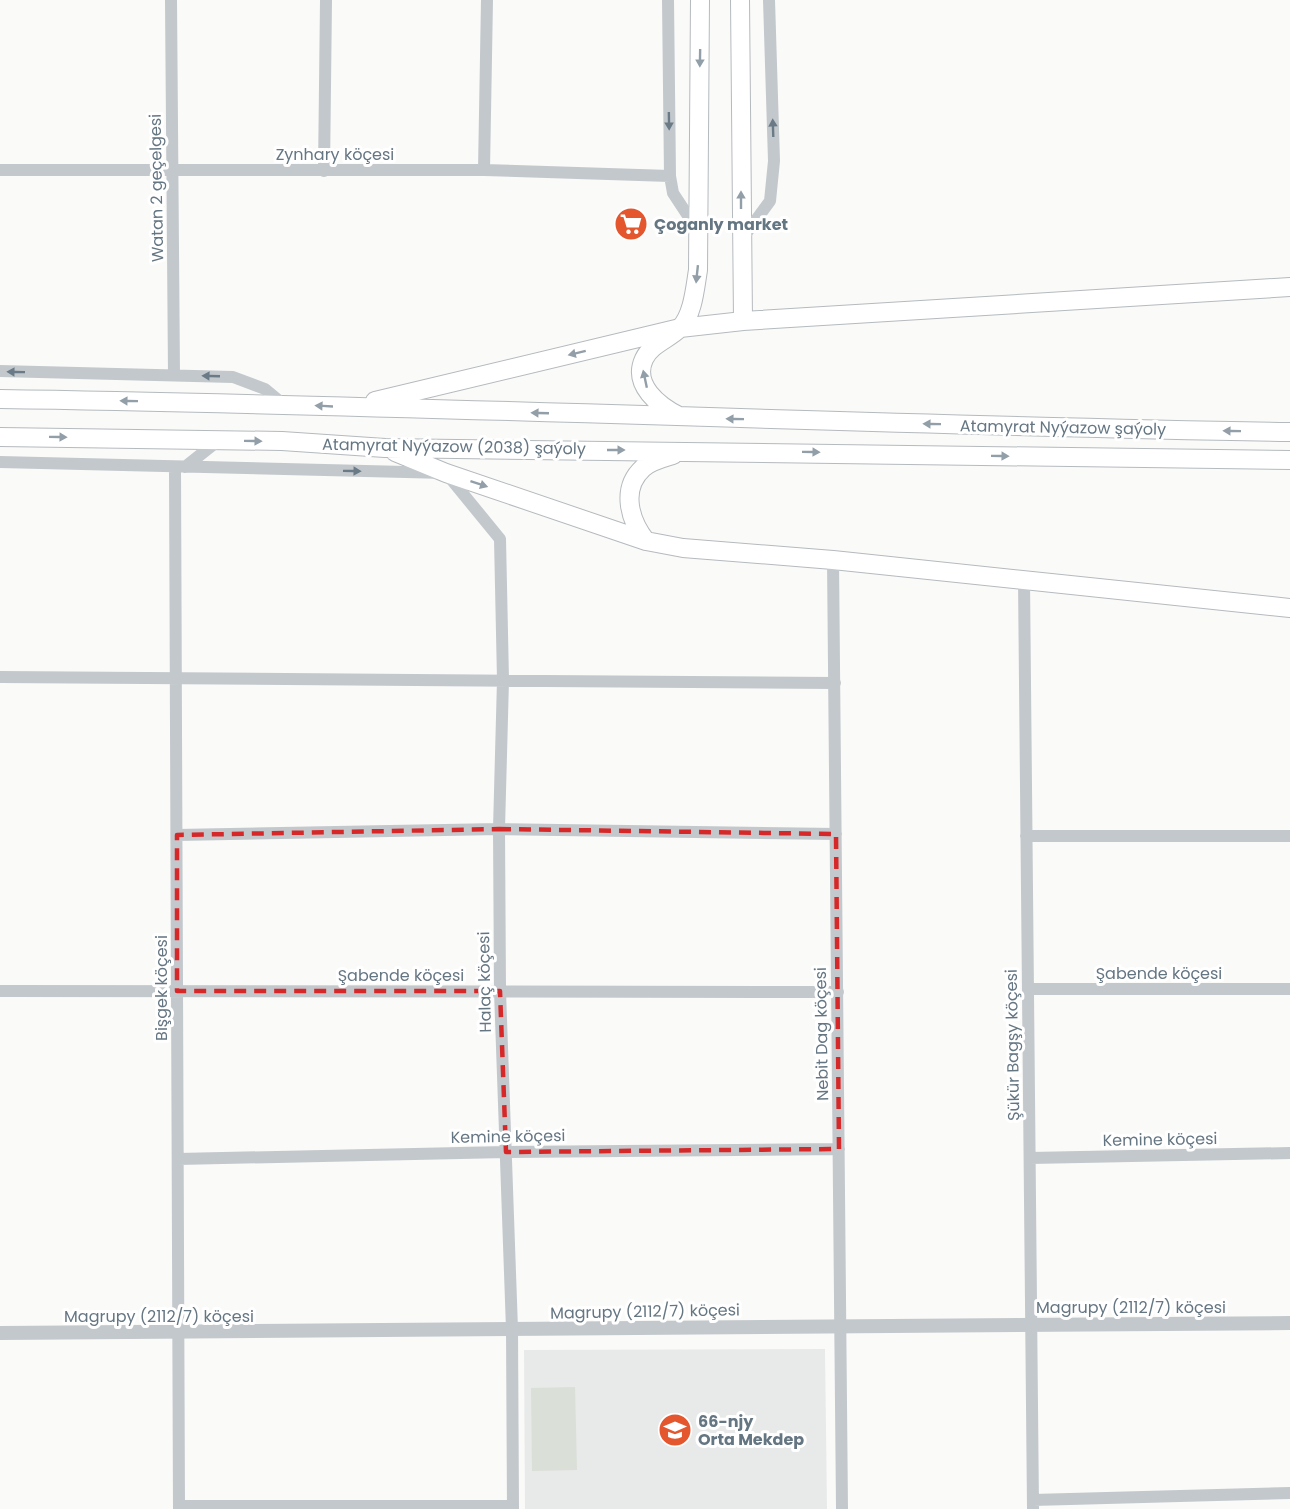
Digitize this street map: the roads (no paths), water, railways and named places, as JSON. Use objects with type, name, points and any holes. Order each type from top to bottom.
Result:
[{"type":"main road","points":[[683,418],[661,407],[649,393],[641,375],[644,358],[664,338],[680,328],[693,300],[698,270],[700,0]]},
{"type":"main road","points":[[740,0],[743,321]]},
{"type":"main road","points":[[350,407],[680,328],[743,321],[1290,287]]},
{"type":"main road","name":"Atamyrat Nyýazow (2038) şaýoly","points":[[0,399],[283,404],[835,422]]},
{"type":"main road","name":"Atamyrat Nyýazow şaýoly","points":[[835,422],[1290,432]]},
{"type":"main road","name":"Atamyrat Nyýazow (2038) şaýoly","points":[[0,437],[219,440],[386,448],[836,452]]},
{"type":"main road","points":[[386,448],[446,473],[646,541],[683,548],[833,560],[1290,608]]},
{"type":"main road","points":[[646,541],[637,529],[629,510],[629,492],[635,478],[651,462],[686,450]]},
{"type":"main road","name":"Atamyrat Nyýazow şaýoly","points":[[836,452],[1290,460]]},
{"type":"street","name":"Watan 2 geçelgesi","points":[[171,0],[174,375]]},
{"type":"street","points":[[324,171],[326,0]]},
{"type":"street","points":[[484,170],[487,0]]},
{"type":"street","points":[[668,0],[670,176],[673,193],[698,231]]},
{"type":"street","points":[[742,240],[770,201],[774,161],[769,0]]},
{"type":"street","name":"Zynhary köçesi","points":[[0,170],[484,170],[670,176]]},
{"type":"street","points":[[0,372],[233,377],[265,389],[283,404]]},
{"type":"street","points":[[180,467],[219,440]]},
{"type":"street","points":[[0,462],[446,473]]},
{"type":"street","name":"Bişgek köçesi","points":[[179,1508],[176,677],[180,467]]},
{"type":"street","name":"Halaç köçesi","points":[[446,473],[500,539],[503,680],[498,829],[500,991],[512,1329],[513,1508]]},
{"type":"street","name":"Nebit Dag köçesi","points":[[833,560],[842,1509]]},
{"type":"street","name":"Şükür Bagşy köçesi","points":[[1024,580],[1033,1504]]},
{"type":"street","points":[[0,677],[834,683]]},
{"type":"street","points":[[177,835],[498,829],[836,834]]},
{"type":"street","points":[[1026,836],[1290,836]]},
{"type":"street","name":"Şabende köçesi","points":[[1028,989],[1290,989]]},
{"type":"street","name":"Şabende köçesi","points":[[0,991],[837,992]]},
{"type":"street","name":"Kemine köçesi","points":[[178,1159],[506,1152],[839,1149]]},
{"type":"street","name":"Kemine köçesi","points":[[1030,1158],[1290,1153]]},
{"type":"street","name":"Magrupy (2112/7) köçesi","points":[[0,1333],[1290,1323]]},
{"type":"street","points":[[1033,1504],[1290,1492]]},
{"type":"street","points":[[179,1508],[513,1508]]},
{"type":"place","name":"Çoganly market","points":[[631,224]]},
{"type":"place","name":"66-njy Orta Mekdep","points":[[675,1430]]}]
